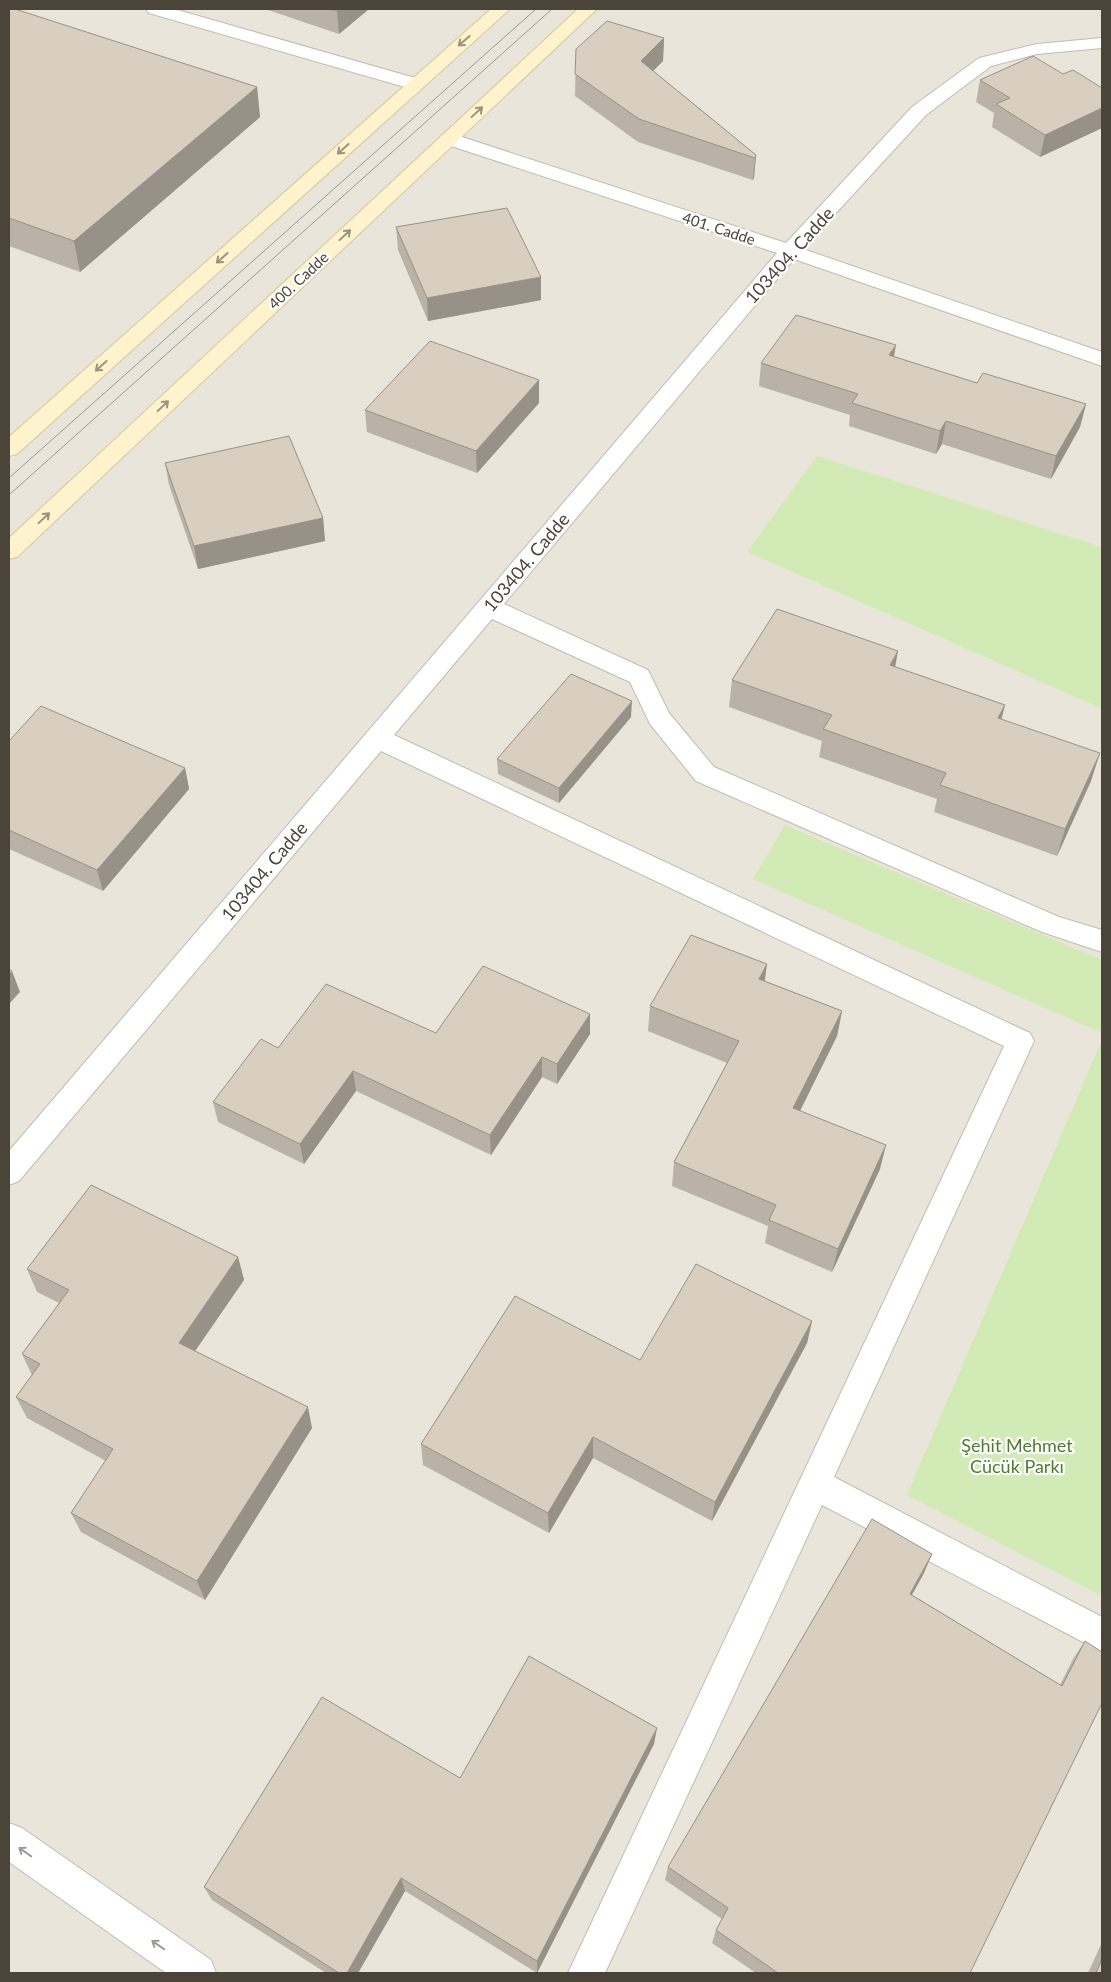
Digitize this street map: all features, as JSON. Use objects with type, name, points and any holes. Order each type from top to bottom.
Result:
[{"type":"main road","points":[[9,449],[501,9]]},
{"type":"main road","name":"400. Cadde","points":[[9,551],[588,9]]},
{"type":"street","points":[[155,9],[416,84]]},
{"type":"street","name":"103404. Cadde","points":[[9,1172],[790,251],[919,111],[985,62],[1037,49],[1102,43]]},
{"type":"street","name":"401. Cadde","points":[[449,139],[790,251],[1102,359]]},
{"type":"street","points":[[488,606],[639,676],[659,718],[705,774],[1050,925],[1102,941]]},
{"type":"street","points":[[377,738],[1020,1041],[816,1484],[586,1973]]},
{"type":"street","points":[[816,1484],[1102,1635]]},
{"type":"street","points":[[9,1841],[198,1973]]},
{"type":"shaded area","points":[[9,9],[1102,9],[1102,547],[818,457],[747,552],[1102,709],[1102,1973],[9,1973]]},
{"type":"green space","points":[[817,456],[1102,547],[1102,709],[747,552]]},
{"type":"green space","points":[[785,825],[1102,960],[1102,1033],[753,879]]},
{"type":"green space","name":"Şehit Mehmet Cücük Parkı","points":[[1102,1040],[1102,1596],[907,1495]]},
{"type":"building","points":[[9,9],[15,9],[257,87],[74,241],[9,218]]},
{"type":"building","points":[[607,21],[664,38],[641,61],[756,155],[755,158],[639,119],[575,74],[576,49]]},
{"type":"building","points":[[1033,56],[1063,74],[1073,70],[1102,88],[1102,108],[1045,135],[996,104],[1010,98],[980,80]]},
{"type":"building","points":[[507,208],[541,277],[427,298],[396,227]]},
{"type":"building","points":[[796,315],[896,345],[889,355],[977,383],[983,373],[1086,404],[1056,456],[946,421],[940,431],[852,403],[858,394],[761,363]]},
{"type":"building","points":[[430,341],[539,380],[476,451],[365,410]]},
{"type":"building","points":[[289,436],[323,518],[194,546],[165,463]]},
{"type":"building","points":[[777,609],[898,651],[890,665],[1005,705],[998,718],[1100,753],[1065,829],[940,785],[946,773],[823,729],[832,715],[732,680]]},
{"type":"building","points":[[571,674],[632,701],[559,788],[497,759]]},
{"type":"building","points":[[41,706],[185,768],[97,870],[9,830],[9,741]]},
{"type":"building","points":[[691,935],[767,964],[759,979],[842,1011],[793,1108],[886,1145],[838,1249],[769,1220],[776,1205],[674,1162],[739,1041],[650,1006]]},
{"type":"building","points":[[483,966],[590,1014],[557,1064],[542,1057],[490,1135],[353,1071],[300,1144],[213,1102],[261,1039],[278,1048],[326,984],[436,1033]]},
{"type":"building","points":[[91,1185],[238,1257],[179,1343],[308,1407],[197,1581],[71,1513],[113,1449],[16,1397],[40,1364],[22,1354],[69,1290],[27,1269]]},
{"type":"building","points":[[696,1264],[812,1321],[715,1502],[593,1437],[548,1513],[421,1444],[515,1296],[640,1360]]},
{"type":"building","points":[[872,1519],[932,1554],[910,1594],[1062,1686],[1085,1641],[1102,1652],[1102,1703],[970,1973],[778,1973],[716,1930],[728,1908],[668,1867]]},
{"type":"building","points":[[529,1656],[657,1728],[537,1961],[401,1878],[347,1973],[339,1973],[204,1887],[322,1697],[460,1778]]},
{"type":"building","points":[[1102,1959],[1102,1973],[1096,1973]]},
{"type":"tram line","points":[[9,478],[536,9]]},
{"type":"tram line","points":[[9,495],[552,9]]}]
